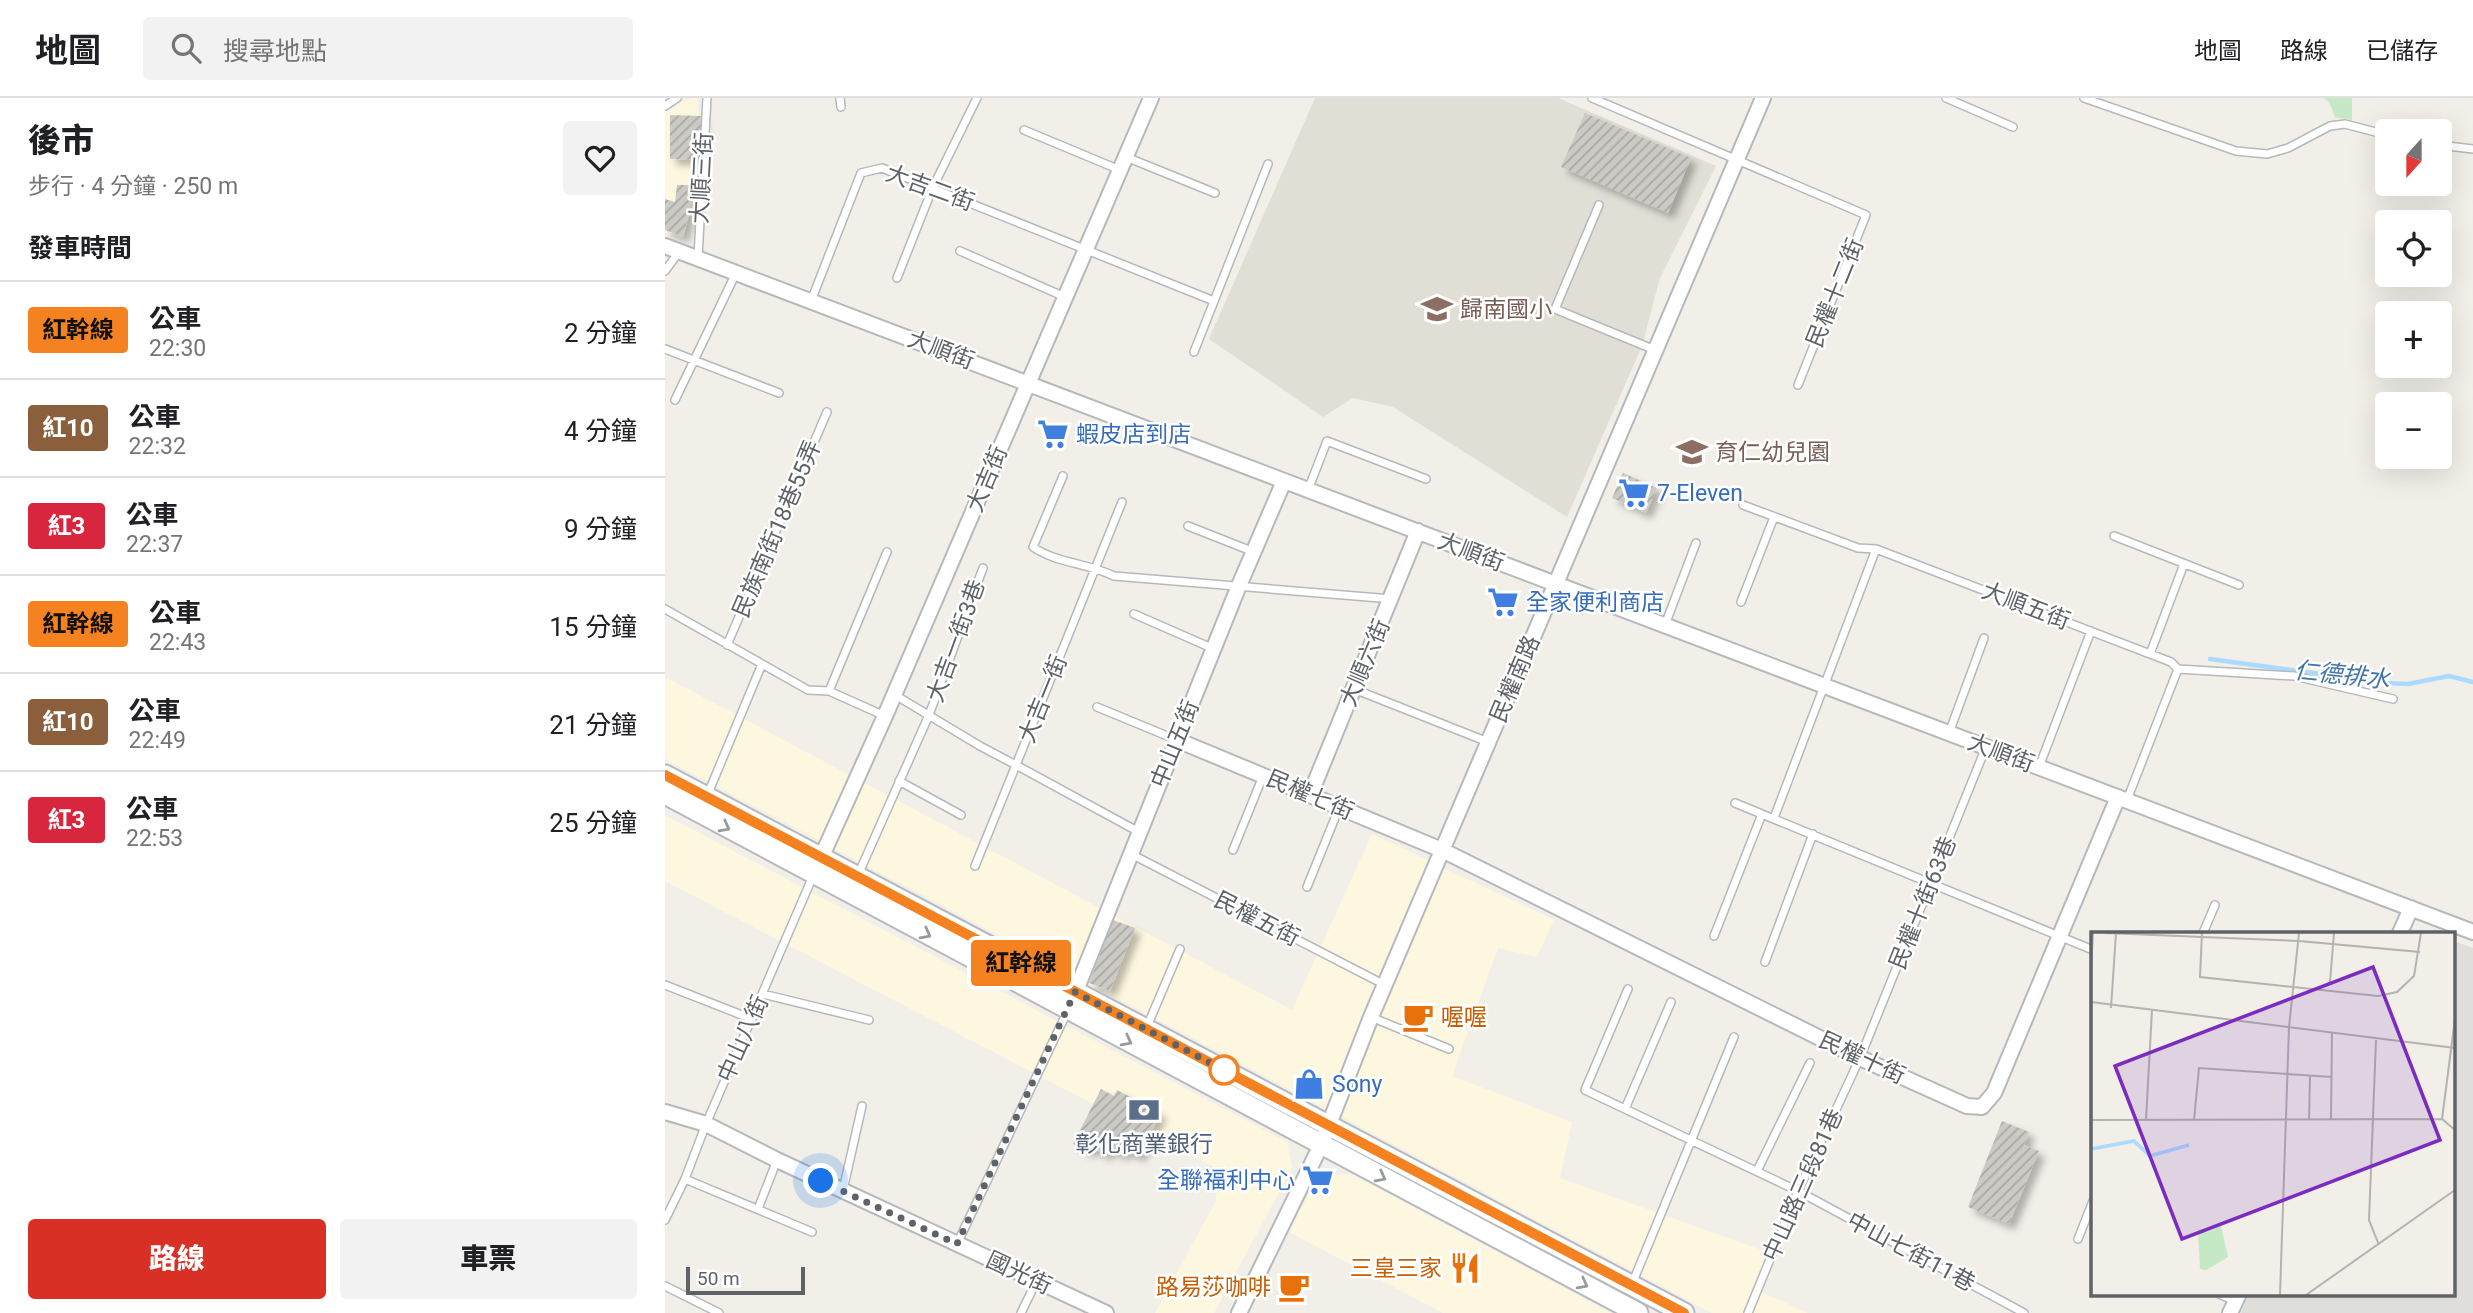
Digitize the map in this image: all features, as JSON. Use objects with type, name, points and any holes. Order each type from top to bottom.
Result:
[{"type":"main road","points":[[665,775],[707,797],[817,866],[857,877],[1321,1145],[1638,1313]]},
{"type":"main road","points":[[665,794],[817,866],[1072,1000],[1146,1030],[1684,1313]]},
{"type":"street","name":"大吉街","points":[[817,866],[885,716],[1151,98]]},
{"type":"street","name":"民權南路","points":[[1239,1313],[1321,1145],[1371,1017],[1763,98]]},
{"type":"street","name":"大順街","points":[[665,246],[2473,932]]},
{"type":"street","name":"中山五街","points":[[1072,1000],[1238,588],[1284,481]]},
{"type":"street","name":"大順六街","points":[[1310,795],[1392,599],[1417,531]]},
{"type":"street","name":"民權七街","points":[[1177,740],[1442,850]]},
{"type":"street","name":"民權十街","points":[[1442,850],[1860,1058],[1967,1106],[1982,1107],[1994,1093],[2122,799]]},
{"type":"street","points":[[2400,932],[2411,908]]},
{"type":"street","name":"國光街","points":[[665,1112],[706,1124],[777,1160],[1106,1313]]},
{"type":"lane","points":[[665,106],[677,98]]},
{"type":"lane","name":"大順三街","points":[[698,258],[706,98]]},
{"type":"lane","points":[[897,278],[933,187],[977,98]]},
{"type":"lane","points":[[1592,98],[1736,161]]},
{"type":"lane","points":[[1945,98],[2013,127]]},
{"type":"lane","points":[[2084,98],[2236,151],[2267,154],[2288,148],[2330,126],[2344,124],[2375,132]]},
{"type":"lane","points":[[1024,130],[1215,193]]},
{"type":"lane","points":[[2452,147],[2473,149]]},
{"type":"lane","name":"民權十二街","points":[[1736,161],[1867,215],[1798,386]]},
{"type":"lane","points":[[1194,352],[1268,164]]},
{"type":"lane","name":"大吉二街","points":[[811,301],[861,173],[882,168],[1214,301]]},
{"type":"lane","points":[[1599,205],[1555,309],[1655,351]]},
{"type":"lane","points":[[665,271],[680,251]]},
{"type":"lane","points":[[960,251],[1065,297]]},
{"type":"lane","points":[[675,400],[736,272]]},
{"type":"lane","points":[[665,349],[779,393]]},
{"type":"lane","name":"民族南街18巷55弄","points":[[727,645],[827,412]]},
{"type":"lane","points":[[1308,490],[1327,441],[1426,479]]},
{"type":"lane","points":[[1063,476],[1033,547],[1045,556],[1095,567],[1114,576],[1392,599]]},
{"type":"lane","name":"大吉一街","points":[[894,694],[1016,765],[1122,502]]},
{"type":"lane","name":"大順五街","points":[[1743,505],[1859,548],[1876,549],[2150,653],[2171,662],[2178,669]]},
{"type":"lane","points":[[1741,603],[1774,517]]},
{"type":"lane","points":[[1188,526],[1255,552]]},
{"type":"lane","points":[[2114,537],[2239,585]]},
{"type":"lane","points":[[1665,625],[1696,542]]},
{"type":"lane","points":[[1774,818],[1876,549]]},
{"type":"lane","points":[[829,691],[887,552]]},
{"type":"lane","points":[[2150,653],[2184,564]]},
{"type":"lane","name":"大吉一街3巷","points":[[857,877],[929,715],[983,568]]},
{"type":"lane","points":[[665,609],[808,690],[829,691],[885,716]]},
{"type":"lane","points":[[1134,614],[1215,649]]},
{"type":"lane","points":[[2039,767],[2091,631]]},
{"type":"lane","points":[[1949,733],[1984,638]]},
{"type":"lane","points":[[707,797],[762,664]]},
{"type":"lane","points":[[2122,799],[2178,669],[2294,676],[2393,699]]},
{"type":"lane","points":[[1354,689],[1489,742]]},
{"type":"lane","points":[[1097,707],[1177,740]]},
{"type":"lane","name":"民權十街63巷","points":[[1860,1058],[1986,747]]},
{"type":"lane","points":[[975,866],[1016,765],[1139,832]]},
{"type":"lane","points":[[1233,850],[1263,776]]},
{"type":"lane","points":[[899,781],[961,815]]},
{"type":"lane","points":[[1735,803],[2091,949]]},
{"type":"lane","points":[[1307,887],[1340,807]]},
{"type":"lane","points":[[1714,936],[1762,814]]},
{"type":"lane","points":[[1765,962],[1813,834]]},
{"type":"lane","name":"民權五街","points":[[1130,853],[1385,985]]},
{"type":"lane","name":"中山八街","points":[[665,1220],[685,1179],[817,866]]},
{"type":"lane","points":[[2203,932],[2215,905]]},
{"type":"lane","points":[[1146,1030],[1180,949]]},
{"type":"lane","points":[[665,985],[752,1019]]},
{"type":"lane","name":"中山七街11巷","points":[[1629,989],[1585,1090],[1798,1191],[2024,1313]]},
{"type":"lane","points":[[763,994],[869,1020]]},
{"type":"lane","points":[[957,1244],[1072,1000]]},
{"type":"lane","points":[[1625,1109],[1671,1002]]},
{"type":"lane","points":[[1371,1017],[1449,1049]]},
{"type":"lane","points":[[1631,1285],[1734,1037]]},
{"type":"lane","name":"中山路三段81巷","points":[[1748,1313],[1798,1191],[1860,1058]]},
{"type":"lane","points":[[1757,1171],[1810,1063]]},
{"type":"lane","points":[[843,1191],[862,1106]]},
{"type":"lane","points":[[758,1209],[777,1160]]},
{"type":"lane","points":[[685,1179],[812,1232]]},
{"type":"lane","points":[[2078,1238],[2091,1206]]},
{"type":"lane","points":[[1021,1313],[1037,1282]]},
{"type":"lane","points":[[665,1286],[719,1313]]},
{"type":"shaded area","points":[[697,98],[705,165],[683,239],[665,233],[665,108]]},
{"type":"shaded area","name":"歸南國小","points":[[1315,98],[1558,98],[1716,166],[1660,278],[1642,346],[1567,517],[1393,407],[1353,398],[1323,417],[1209,339]]},
{"type":"shaded area","points":[[665,677],[1292,1010],[1372,834],[1554,920],[1537,957],[1498,948],[1452,1076],[1572,1122],[1560,1178],[1773,1254],[1759,1291],[1808,1313],[1712,1313],[665,759]]},
{"type":"shaded area","points":[[665,815],[1287,1142],[1292,1168],[1214,1313],[1155,1313],[1216,1201],[1216,1168],[665,881]]},
{"type":"shaded area","points":[[2455,941],[2473,948],[2473,1313],[2241,1313],[2248,1296],[2455,1296]]},
{"type":"shaded area","points":[[1351,1174],[1611,1313],[1443,1313],[1289,1232],[1318,1176]]},
{"type":"green space","points":[[2324,98],[2352,98],[2352,120],[2335,117],[2329,102]]},
{"type":"building","points":[[1585,113],[1691,158],[1668,213],[1561,167]]},
{"type":"building","points":[[670,115],[701,116],[700,160],[670,159]]},
{"type":"building","points":[[677,185],[696,185],[683,237],[665,230],[665,199],[675,202]]},
{"type":"building","name":"7-Eleven","points":[[1623,473],[1657,488],[1646,513],[1612,498]]},
{"type":"building","points":[[1113,920],[1135,928],[1110,991],[1089,983]]},
{"type":"building","points":[[1101,1089],[1114,1096],[1117,1090],[1161,1113],[1139,1156],[1126,1150],[1123,1155],[1110,1149],[1106,1155],[1092,1148],[1089,1152],[1073,1144]]},
{"type":"building","points":[[2002,1121],[2029,1132],[2024,1145],[2039,1151],[2009,1224],[1968,1207]]},
{"type":"waterway","name":"仁德排水","points":[[2210,659],[2386,683],[2408,684],[2449,676],[2473,682]]},
{"type":"bus line","name":"紅幹線","points":[[665,775],[1684,1313]]},
{"type":"place","name":"歸南國小","points":[[1437,309]]},
{"type":"place","name":"蝦皮店到店","points":[[1053,434]]},
{"type":"place","name":"育仁幼兒園","points":[[1692,452]]},
{"type":"place","name":"7-Eleven","points":[[1634,493]]},
{"type":"place","name":"全家便利商店","points":[[1503,602]]},
{"type":"place","name":"喔喔","points":[[1418,1017]]},
{"type":"place","name":"Sony","points":[[1309,1084]]},
{"type":"place","name":"彰化商業銀行","points":[[1144,1110]]},
{"type":"place","name":"全聯福利中心","points":[[1318,1180]]},
{"type":"place","name":"三皇三家","points":[[1465,1268]]},
{"type":"place","name":"路易莎咖啡","points":[[1294,1287]]},
{"type":"route","points":[[821,1181],[957,1244],[1075,992],[1224,1070]]}]
